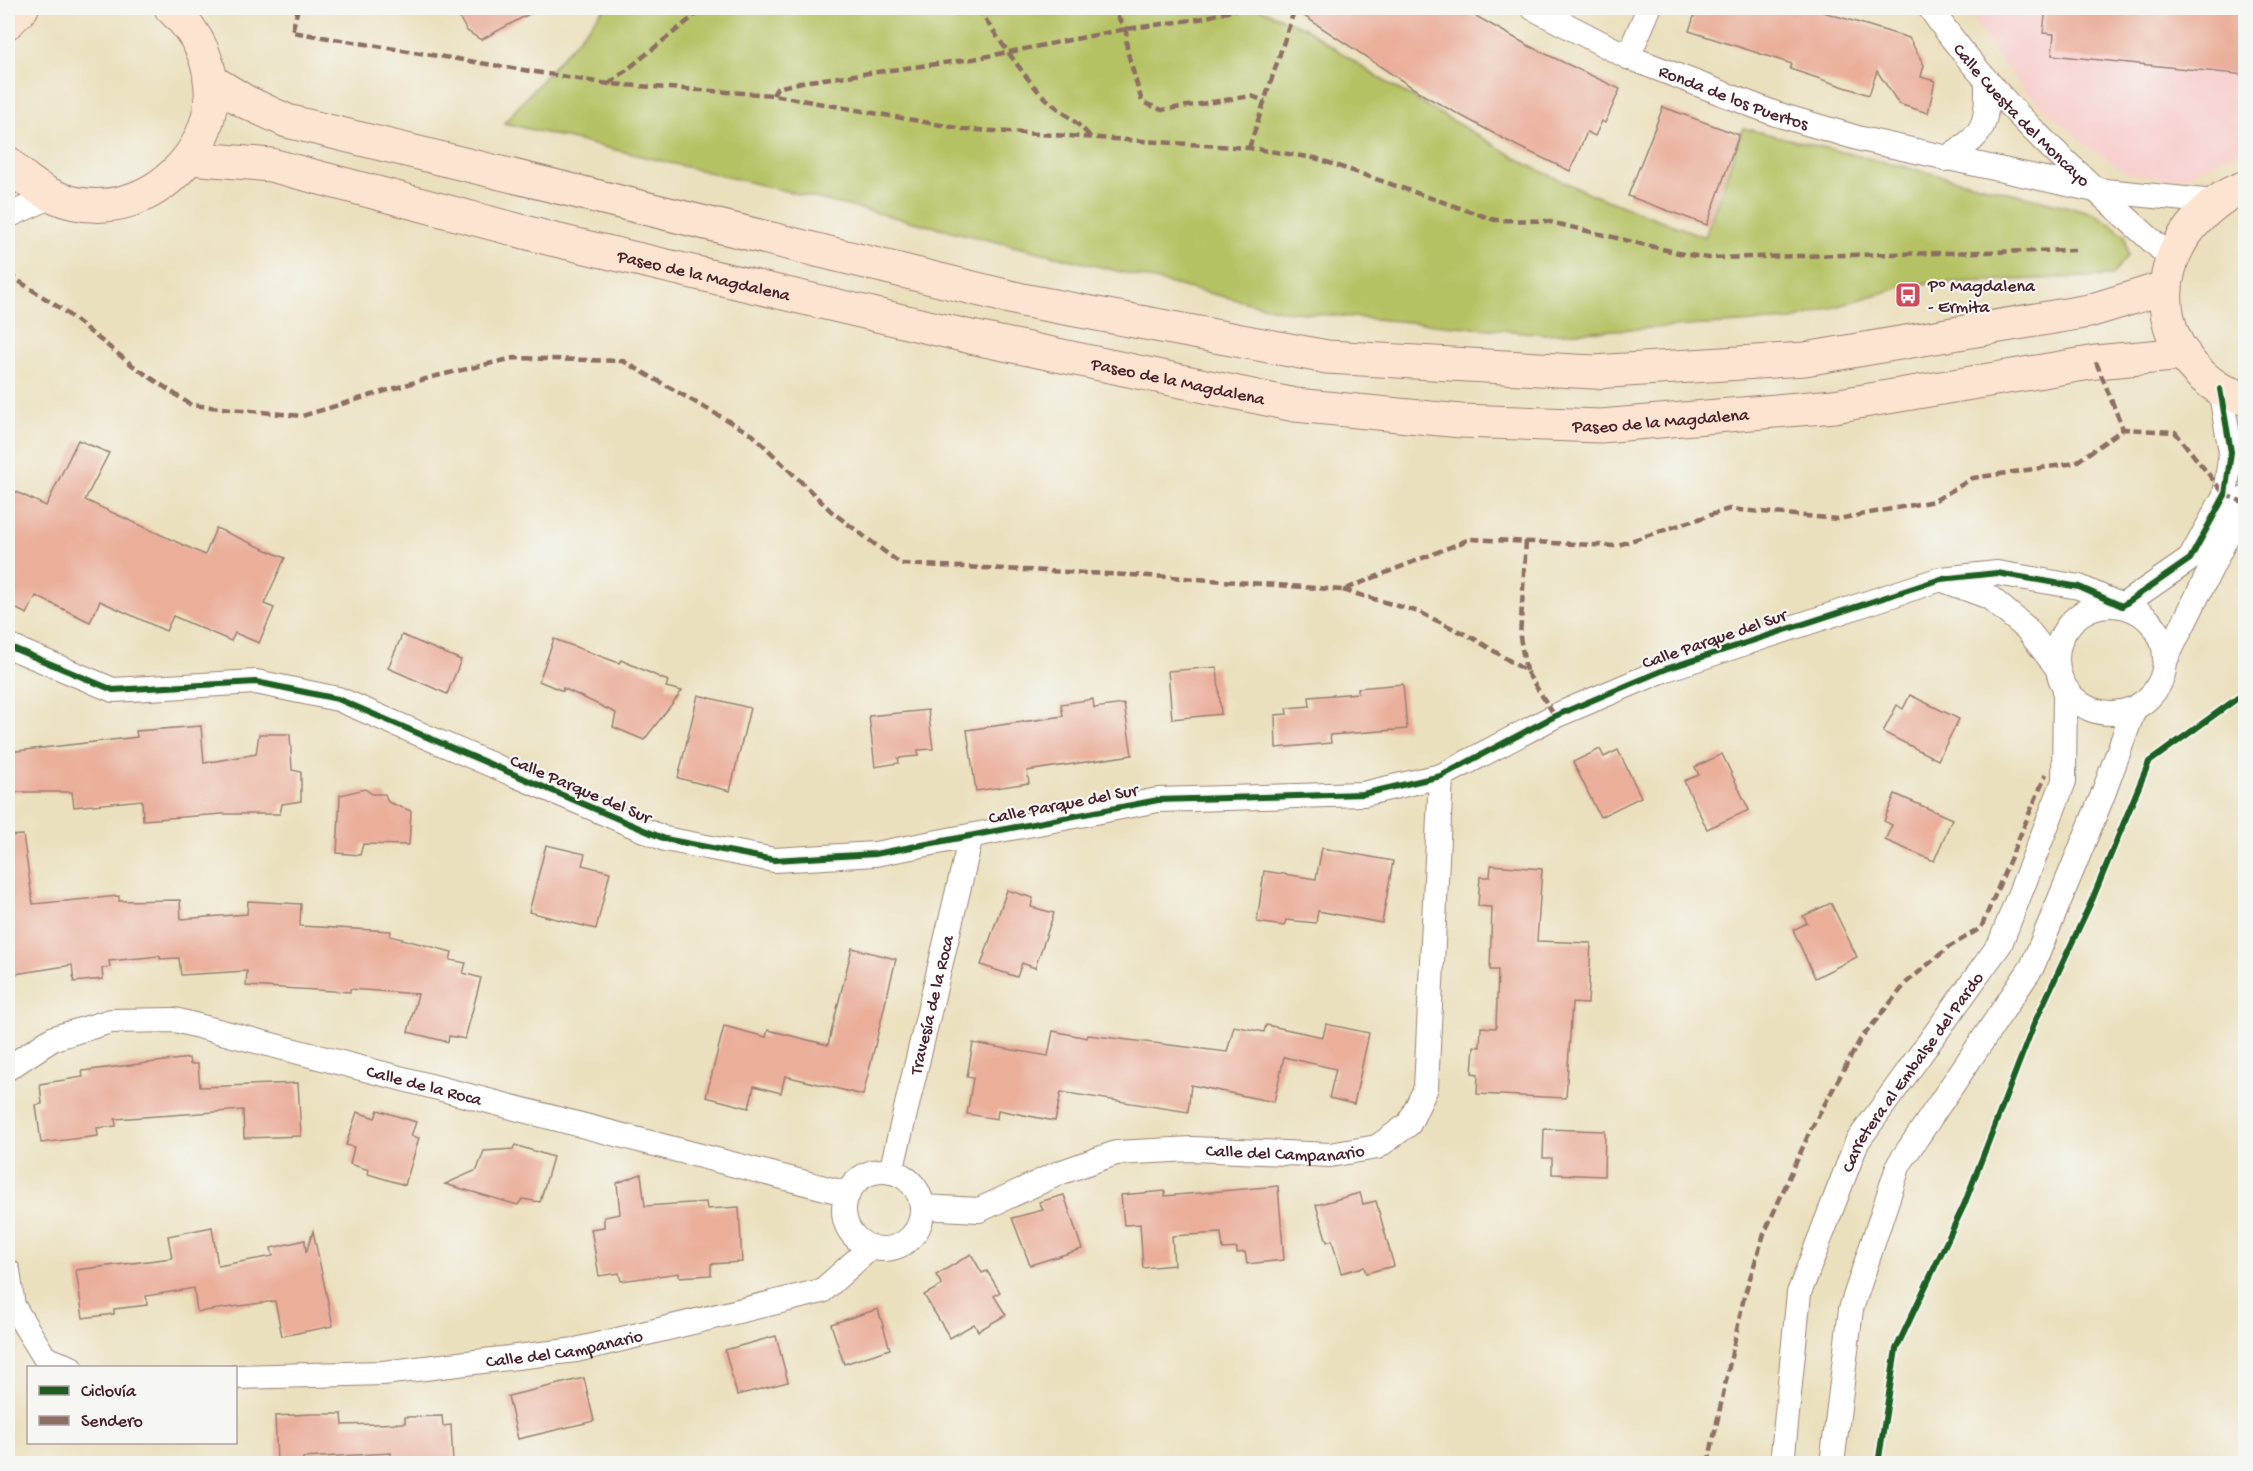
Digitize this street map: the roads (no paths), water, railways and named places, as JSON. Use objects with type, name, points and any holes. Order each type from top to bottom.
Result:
[{"type":"main road","points":[[8,163],[24,181],[50,197],[88,207],[127,203],[162,186],[190,158],[203,134],[210,107],[210,80],[202,49],[186,21],[171,8]]},
{"type":"main road","points":[[210,80],[246,102],[299,124],[1022,300],[1327,357],[1593,372],[1805,359],[2089,311],[2168,273]]},
{"type":"main road","name":"Paseo de la Magdalena","points":[[190,158],[271,165],[551,239],[971,337],[1295,405],[1461,421],[1600,426],[1834,406],[2096,362],[2184,354]]},
{"type":"main road","points":[[2233,394],[2199,372],[2184,354],[2172,333],[2168,273],[2186,233],[2215,202],[2246,187]]},
{"type":"street","name":"Ronda de los Puertos","points":[[1533,8],[1628,57],[1776,114],[1861,140],[2095,190]]},
{"type":"street","points":[[1628,57],[1649,8]]},
{"type":"street","name":"Calle Cuesta del Moncayo","points":[[1930,8],[1987,83],[2095,190],[2168,273]]},
{"type":"street","points":[[1945,159],[1973,141],[1987,118],[1987,83]]},
{"type":"street","name":"Calle Cuesta del Moncayo","points":[[2095,190],[2215,202]]},
{"type":"street","points":[[8,216],[50,197]]},
{"type":"street","points":[[2122,606],[2190,559],[2225,495],[2231,452],[2233,394]]},
{"type":"street","points":[[1941,579],[1989,597],[2026,628],[2056,666],[2065,690],[2076,702],[2089,710],[2120,713],[2134,709],[2157,689],[2165,661],[2246,498]]},
{"type":"street","name":"Calle Parque del Sur","points":[[8,646],[113,690],[256,682],[338,699],[665,839],[774,861],[875,854],[1158,800],[1363,794],[1441,776],[1555,716],[1666,669],[1941,579],[1997,573],[2079,587],[2122,606]]},
{"type":"street","points":[[2056,666],[2057,650],[2062,633],[2087,609],[2104,605],[2136,610],[2148,620],[2164,645],[2165,661]]},
{"type":"street","name":"Carretera al Embalse del Pardo","points":[[1782,1464],[1799,1293],[1857,1142],[2000,944],[2064,781],[2065,690]]},
{"type":"street","points":[[1832,1464],[1851,1309],[1899,1164],[2032,967],[2102,797],[2134,709]]},
{"type":"street","name":"Calle del Campanario","points":[[922,1207],[979,1210],[1059,1173],[1116,1153],[1192,1149],[1330,1155],[1377,1147],[1408,1124],[1426,1088],[1441,776]]},
{"type":"street","name":"Travesía de la Roca","points":[[891,1172],[971,836]]},
{"type":"street","name":"Calle de la Roca","points":[[8,1068],[54,1038],[111,1021],[175,1020],[848,1194]]},
{"type":"street","points":[[891,1172],[903,1176],[913,1184],[920,1195],[922,1207],[922,1220],[908,1241],[883,1249],[871,1247],[859,1241],[850,1231],[844,1206],[855,1183],[865,1175],[891,1172]]},
{"type":"street","name":"Calle del Campanario","points":[[237,1377],[383,1373],[576,1350],[822,1291],[871,1247]]},
{"type":"street","points":[[8,1270],[13,1306],[45,1358],[66,1366]]},
{"type":"place","name":"Pº Magdalena - Ermita","points":[[1908,295]]}]
